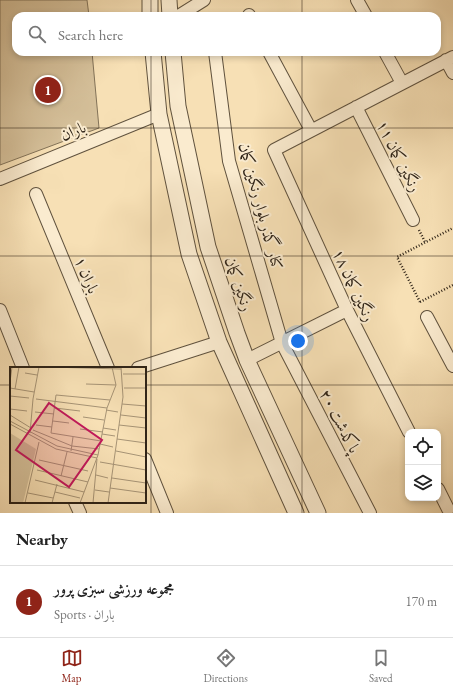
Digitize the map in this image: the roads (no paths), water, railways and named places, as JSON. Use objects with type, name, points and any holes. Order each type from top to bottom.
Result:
[{"type":"street","points":[[150,0],[150,12]]},
{"type":"street","points":[[169,0],[170,12]]},
{"type":"street","points":[[185,12],[204,0]]},
{"type":"street","points":[[358,0],[364,12]]},
{"type":"street","points":[[153,56],[159,114],[189,254],[219,342],[296,513]]},
{"type":"street","name":"رنگین کمان","points":[[173,56],[178,106],[208,248],[247,360],[318,513]]},
{"type":"street","name":"کنار گذر بلوار رنگین کمان","points":[[216,56],[229,161],[282,343]]},
{"type":"street","points":[[271,56],[311,130],[450,58],[453,73]]},
{"type":"street","points":[[387,56],[402,83]]},
{"type":"street","name":"رنگین کمان ۱۱","points":[[356,107],[413,220]]},
{"type":"street","name":"باران","points":[[0,179],[159,114]]},
{"type":"street","name":"رنگین کمان ۱۸","points":[[311,130],[274,150],[348,310],[408,429]]},
{"type":"street","name":"باران ۱","points":[[36,194],[108,367]]},
{"type":"street","points":[[0,310],[23,367]]},
{"type":"street","points":[[247,360],[348,310]]},
{"type":"street","points":[[427,317],[453,366]]},
{"type":"street","points":[[141,367],[219,342]]},
{"type":"street","name":"پاکدشت ۲۰","points":[[282,343],[370,513]]},
{"type":"street","points":[[146,460],[167,513]]},
{"type":"street","points":[[441,496],[446,509]]},
{"type":"street","points":[[76,503],[80,513]]},
{"type":"place","name":"مجموعه ورزشی سبزی پرور","points":[[48,90]]}]
